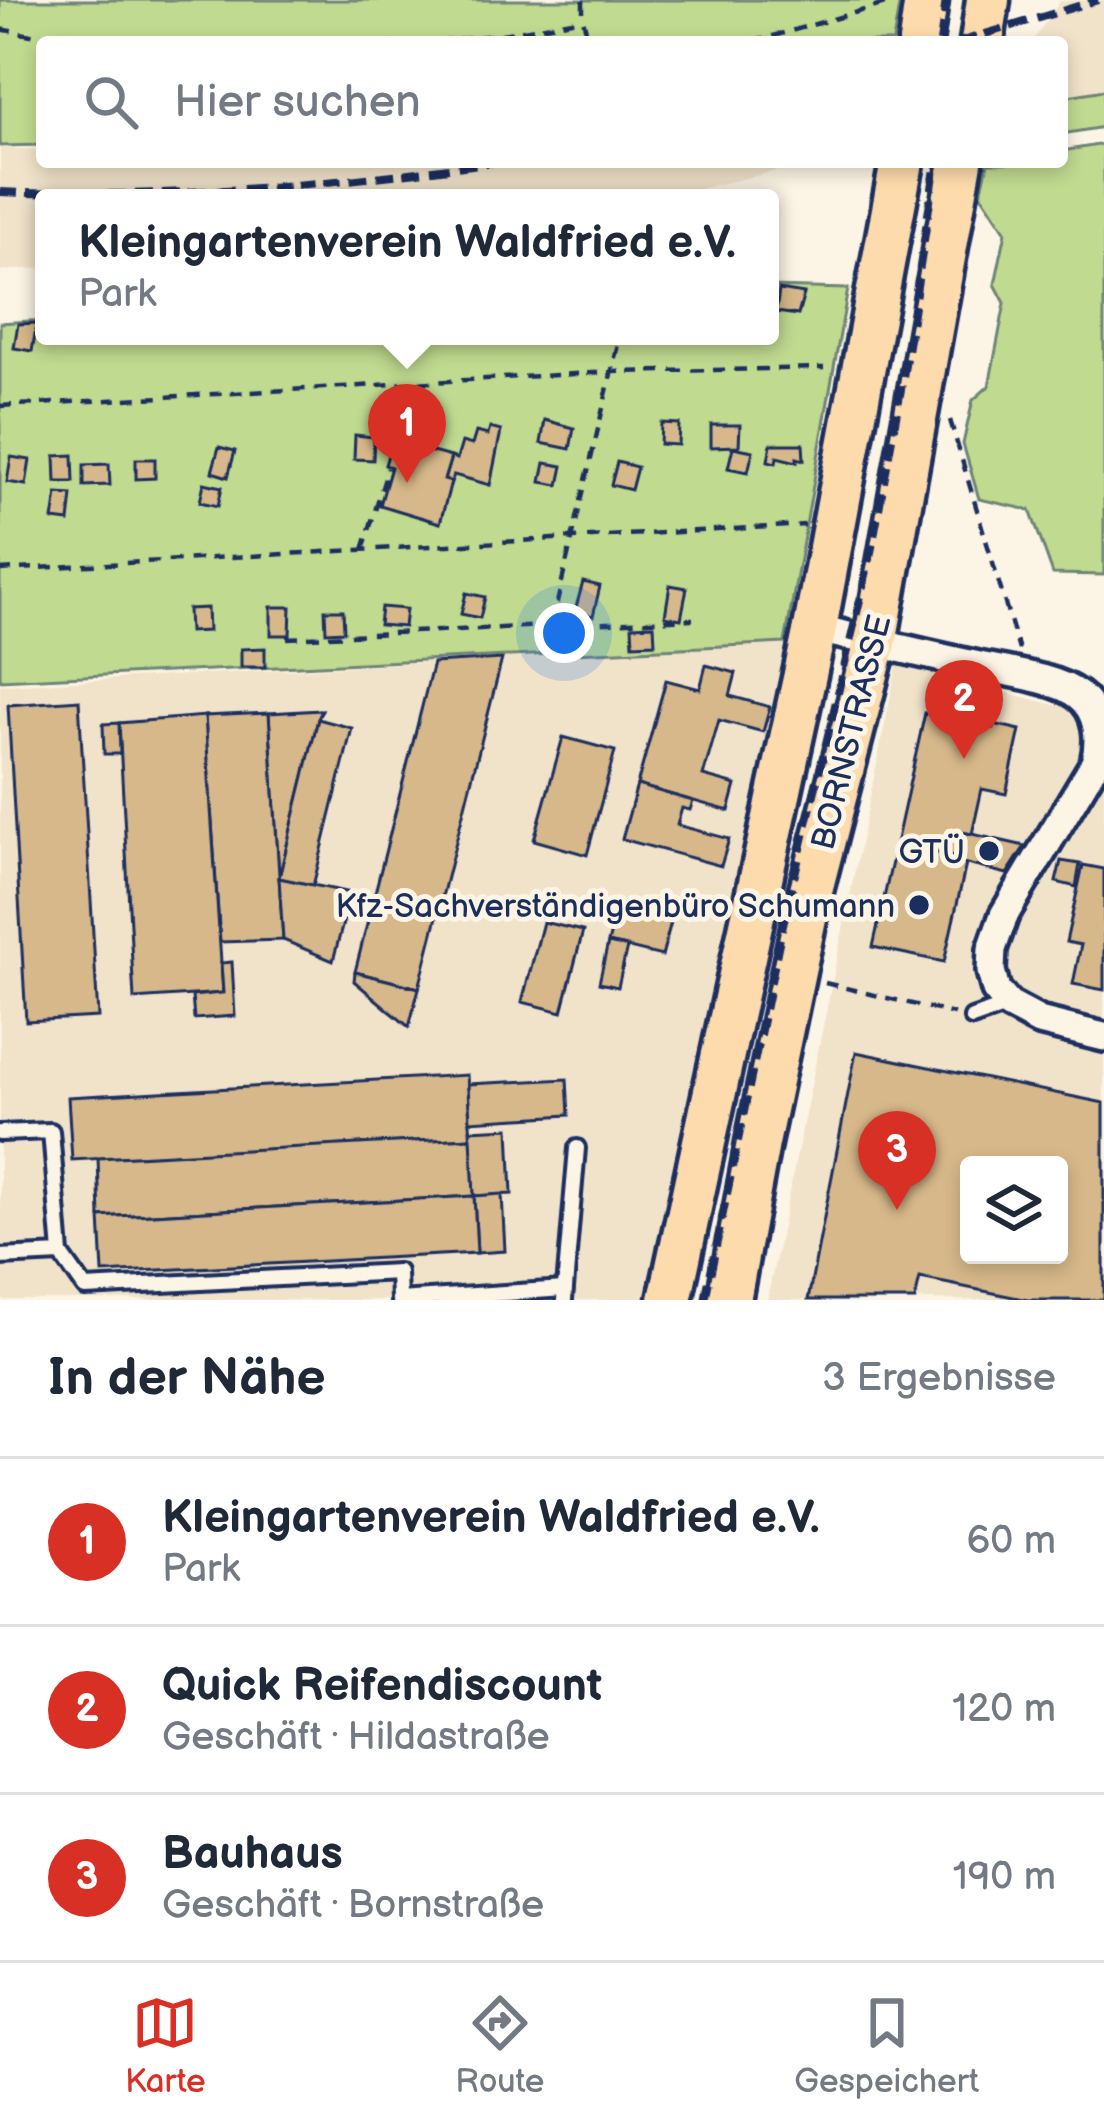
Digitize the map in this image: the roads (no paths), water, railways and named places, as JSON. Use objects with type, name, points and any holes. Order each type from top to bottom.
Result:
[{"type":"main road","points":[[921,36],[926,0]]},
{"type":"main road","points":[[983,36],[988,0]]},
{"type":"main road","name":"BORNSTRASSE","points":[[670,1300],[814,628],[901,168]]},
{"type":"main road","name":"BORNSTRASSE","points":[[729,1300],[810,894],[875,643],[960,168]]},
{"type":"street","points":[[814,628],[1019,674],[1090,695],[1099,746],[1087,779],[996,932],[992,971],[996,990],[1010,1005],[1039,1021],[1104,1037]]},
{"type":"lane","points":[[972,1018],[1010,1005]]},
{"type":"lane","points":[[0,1133],[51,1130],[61,1254],[85,1288],[398,1272],[399,1300],[564,1295],[578,1148]]},
{"type":"lane","points":[[0,1257],[61,1254]]},
{"type":"railway","points":[[941,36],[946,0]]},
{"type":"railway","points":[[979,36],[1098,0]]},
{"type":"railway","points":[[247,189],[447,168]]},
{"type":"railway","points":[[705,1300],[781,933],[870,558],[935,168]]},
{"type":"railway","points":[[0,192],[35,193]]},
{"type":"place","name":"Kleingartenverein Waldfried e.V.","points":[[407,483]]},
{"type":"place","name":"Quick Reifendiscount","points":[[964,759]]},
{"type":"place","name":"GTÜ","points":[[989,851]]},
{"type":"place","name":"Kfz-Sachverständigenbüro Schumann","points":[[919,905]]},
{"type":"place","name":"Bauhaus","points":[[897,1210]]}]
